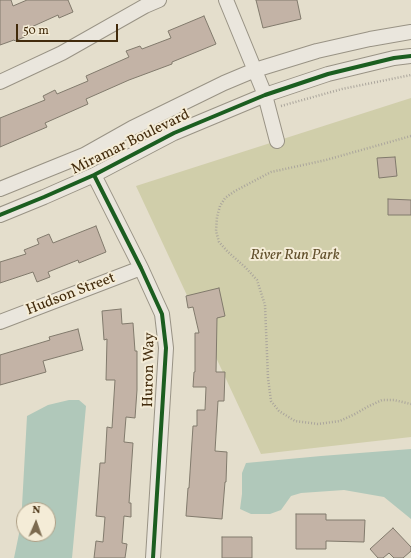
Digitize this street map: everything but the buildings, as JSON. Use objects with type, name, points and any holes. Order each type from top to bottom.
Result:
[{"type":"street","points":[[0,82],[62,54],[145,6],[159,0]]},
{"type":"street","points":[[226,0],[265,95],[277,141]]},
{"type":"street","name":"Miramar Boulevard","points":[[0,189],[84,155],[132,128],[224,83],[255,70],[317,51],[370,39],[411,32]]},
{"type":"street","name":"Miramar Boulevard","points":[[0,215],[94,175],[174,133],[265,95],[328,74],[394,58],[411,56]]},
{"type":"street","name":"Huron Way","points":[[94,175],[141,268],[162,314],[166,348],[153,558]]},
{"type":"street","name":"Hudson Street","points":[[0,322],[141,268]]},
{"type":"path","points":[[280,107],[342,89],[411,75]]},
{"type":"path","points":[[411,136],[326,160],[271,172],[225,198],[220,206],[217,217],[216,231],[219,242],[257,280],[266,305],[268,378],[271,401],[279,411],[295,421],[318,424],[340,421],[382,400],[394,400],[411,404]]},
{"type":"green space","name":"River Run Park","points":[[411,98],[411,437],[261,454],[136,186]]},
{"type":"shaded area","points":[[69,400],[79,400],[86,406],[72,558],[14,558],[17,542],[56,542],[56,502],[22,502],[27,416],[48,405]]},
{"type":"shaded area","points":[[411,449],[411,519],[384,497],[344,490],[301,493],[291,496],[281,510],[270,514],[251,514],[240,509],[242,473],[246,463]]},
{"type":"cycle path","points":[[0,215],[94,175],[174,133],[265,95],[328,74],[394,58],[411,56]]},
{"type":"cycle path","points":[[94,175],[141,268],[162,314],[166,348],[153,558]]}]
